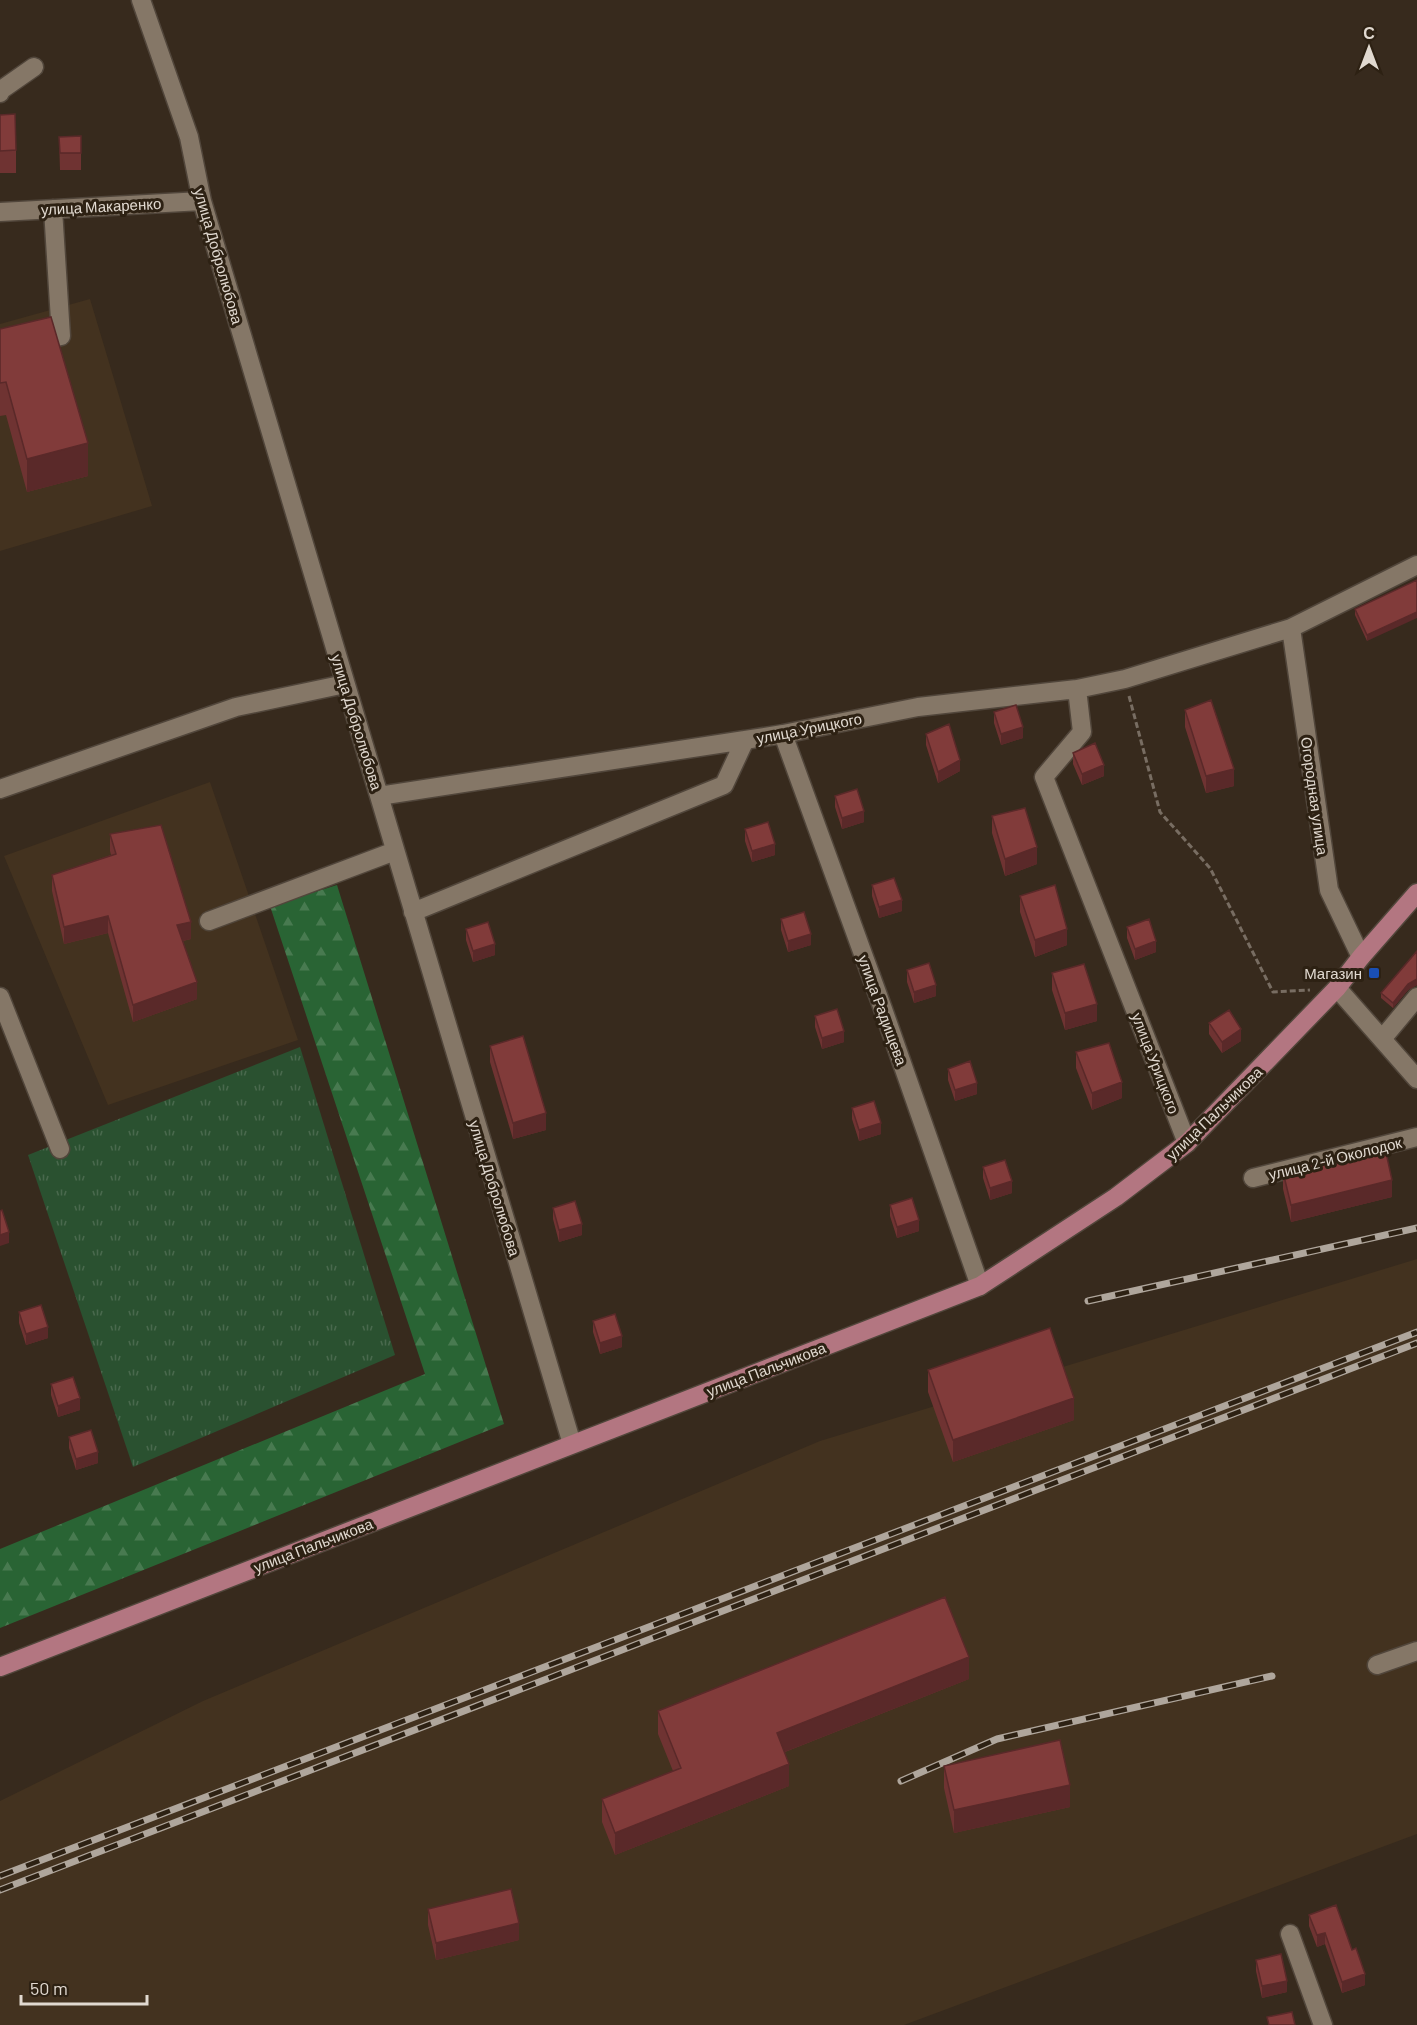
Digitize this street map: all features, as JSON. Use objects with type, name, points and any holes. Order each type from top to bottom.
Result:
[{"type":"main road","name":"улица Пальчикова","points":[[0,1667],[980,1286],[1116,1197],[1187,1143],[1337,988],[1417,893]]},
{"type":"street","name":"улица Добролюбова","points":[[141,0],[189,137],[202,201],[572,1444]]},
{"type":"street","points":[[0,93],[34,67]]},
{"type":"street","name":"улица Макаренко","points":[[0,212],[202,201]]},
{"type":"street","points":[[0,350],[62,336],[52,209]]},
{"type":"street","name":"улица Урицкого","points":[[413,912],[724,785],[745,740],[918,707],[1077,689],[1125,679],[1291,628],[1417,565]]},
{"type":"street","name":"Огородная улица","points":[[1291,628],[1329,890],[1361,957]]},
{"type":"street","points":[[0,789],[236,707],[345,684]]},
{"type":"street","name":"улица Урицкого","points":[[1077,689],[1082,732],[1044,777],[1187,1143]]},
{"type":"street","name":"улица Радищева","points":[[783,734],[980,1286]]},
{"type":"street","points":[[379,796],[745,740]]},
{"type":"street","points":[[209,921],[395,851]]},
{"type":"street","points":[[1337,988],[1417,1079]]},
{"type":"street","points":[[1382,1039],[1417,997]]},
{"type":"street","points":[[0,998],[60,1149]]},
{"type":"street","name":"улица 2-й Околодок","points":[[1253,1178],[1417,1137]]},
{"type":"street","points":[[1377,1665],[1417,1651]]},
{"type":"street","points":[[1290,1934],[1323,2025]]},
{"type":"path","points":[[1125,679],[1160,812],[1210,868],[1273,992],[1337,988]]},
{"type":"shaded area","points":[[90,299],[152,506],[0,551],[0,324]]},
{"type":"shaded area","points":[[210,782],[298,1040],[108,1105],[4,856]]},
{"type":"shaded area","points":[[1417,1259],[1417,1834],[904,2025],[0,2025],[0,1801],[203,1701],[820,1441]]},
{"type":"green space","points":[[337,885],[504,1424],[0,1628],[0,1549],[425,1374],[270,906]]},
{"type":"green space","points":[[300,1047],[395,1355],[133,1467],[28,1155]]},
{"type":"building","points":[[15,114],[16,150],[0,151],[0,115]]},
{"type":"building","points":[[81,136],[81,153],[60,153],[59,137]]},
{"type":"building","points":[[51,317],[88,443],[27,459],[6,382],[0,383],[0,329]]},
{"type":"building","points":[[1417,580],[1417,612],[1367,635],[1355,609]]},
{"type":"building","points":[[1211,700],[1234,769],[1206,776],[1185,710]]},
{"type":"building","points":[[1016,705],[1023,727],[1001,734],[994,712]]},
{"type":"building","points":[[949,724],[960,760],[938,772],[926,734]]},
{"type":"building","points":[[1095,743],[1104,765],[1082,774],[1073,753]]},
{"type":"building","points":[[857,789],[864,811],[842,818],[835,796]]},
{"type":"building","points":[[1025,808],[1037,847],[1005,859],[992,816]]},
{"type":"building","points":[[768,822],[775,844],[752,851],[745,829]]},
{"type":"building","points":[[161,825],[191,922],[177,925],[197,982],[133,1005],[108,916],[64,927],[52,875],[116,854],[110,834]]},
{"type":"building","points":[[894,878],[902,900],[879,907],[872,885]]},
{"type":"building","points":[[1055,885],[1067,929],[1035,940],[1020,896]]},
{"type":"building","points":[[804,912],[811,934],[788,941],[781,919]]},
{"type":"building","points":[[1149,919],[1156,941],[1135,949],[1127,927]]},
{"type":"building","points":[[488,922],[495,944],[473,951],[466,929]]},
{"type":"building","points":[[1417,951],[1417,979],[1408,984],[1393,1003],[1381,993]]},
{"type":"building","points":[[929,963],[936,985],[914,992],[907,970]]},
{"type":"building","points":[[1084,964],[1097,1004],[1065,1013],[1052,973]]},
{"type":"building","points":[[837,1009],[844,1031],[822,1038],[815,1016]]},
{"type":"building","points":[[1229,1010],[1241,1029],[1222,1042],[1209,1023]]},
{"type":"building","points":[[523,1036],[546,1113],[513,1123],[490,1046]]},
{"type":"building","points":[[1109,1043],[1122,1082],[1092,1093],[1076,1052]]},
{"type":"building","points":[[970,1061],[977,1083],[955,1090],[948,1069]]},
{"type":"building","points":[[874,1101],[881,1123],[859,1130],[852,1108]]},
{"type":"building","points":[[1385,1148],[1392,1180],[1291,1205],[1283,1172]]},
{"type":"building","points":[[1005,1160],[1012,1181],[990,1188],[983,1167]]},
{"type":"building","points":[[912,1198],[919,1220],[897,1227],[890,1205]]},
{"type":"building","points":[[575,1201],[582,1224],[559,1230],[553,1208]]},
{"type":"building","points":[[2,1210],[9,1232],[0,1235],[0,1211]]},
{"type":"building","points":[[41,1305],[48,1327],[26,1334],[19,1312]]},
{"type":"building","points":[[615,1314],[622,1336],[600,1343],[593,1321]]},
{"type":"building","points":[[1050,1328],[1074,1398],[953,1440],[928,1370]]},
{"type":"building","points":[[73,1377],[80,1398],[58,1406],[51,1384]]},
{"type":"building","points":[[91,1430],[98,1452],[76,1459],[69,1437]]},
{"type":"building","points":[[945,1597],[969,1657],[777,1733],[789,1764],[615,1833],[602,1799],[681,1768],[658,1711]]},
{"type":"building","points":[[1060,1740],[1070,1785],[954,1810],[944,1766]]},
{"type":"building","points":[[511,1889],[519,1923],[436,1943],[428,1909]]},
{"type":"building","points":[[1336,1905],[1352,1950],[1356,1948],[1365,1974],[1342,1982],[1325,1933],[1317,1935],[1309,1915]]},
{"type":"building","points":[[1281,1954],[1287,1981],[1262,1986],[1256,1960]]},
{"type":"building","points":[[1292,2012],[1295,2025],[1269,2025],[1267,2017]]},
{"type":"railway","points":[[1088,1301],[1417,1228]]},
{"type":"railway","points":[[0,1876],[1417,1332]]},
{"type":"railway","points":[[0,1890],[1417,1343]]},
{"type":"railway","points":[[901,1781],[997,1739],[1272,1676]]},
{"type":"place","name":"Магазин","points":[[1374,973]]}]
